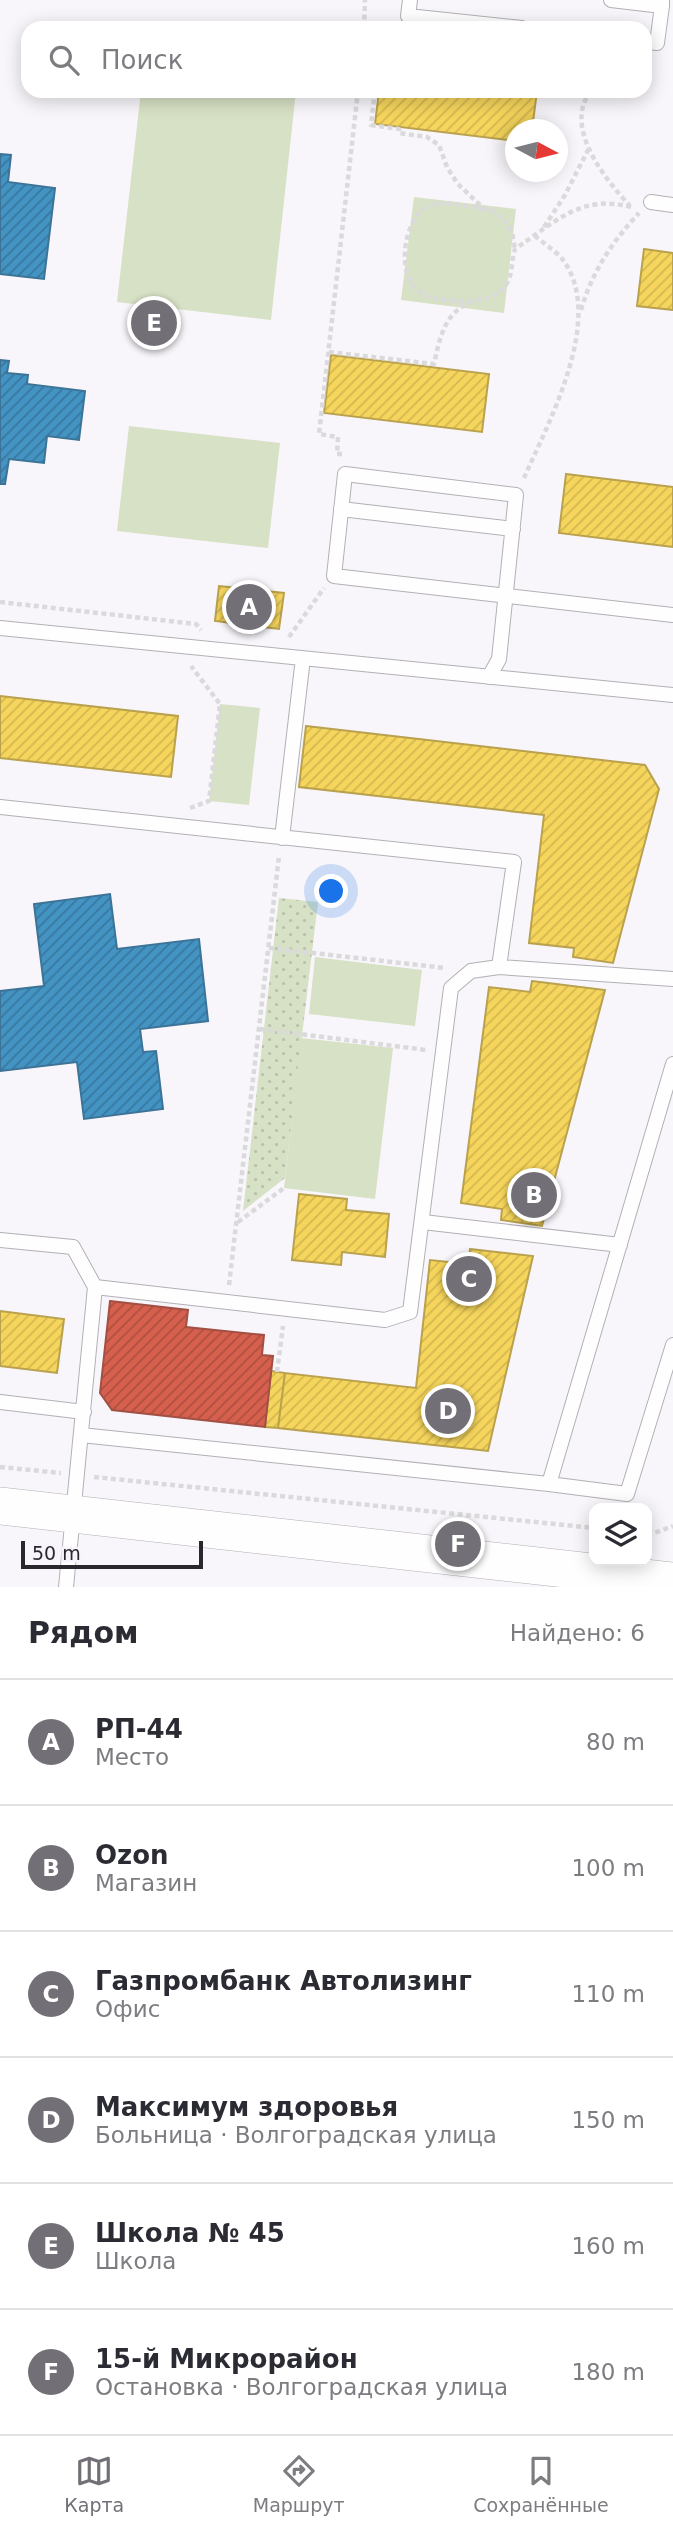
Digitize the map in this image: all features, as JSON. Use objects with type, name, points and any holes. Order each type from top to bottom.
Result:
[{"type":"main road","points":[[0,1506],[673,1581]]},
{"type":"lane","points":[[410,0],[408,16],[456,21]]},
{"type":"lane","points":[[611,0],[662,3],[657,43],[652,42]]},
{"type":"lane","points":[[650,202],[673,205]]},
{"type":"lane","points":[[489,677],[499,659],[506,596],[513,529],[516,495],[345,474],[334,576],[506,596],[673,615]]},
{"type":"lane","points":[[341,509],[513,529]]},
{"type":"lane","points":[[0,628],[673,695]]},
{"type":"lane","points":[[282,838],[303,658]]},
{"type":"lane","points":[[0,807],[514,862],[499,967]]},
{"type":"lane","points":[[95,1287],[385,1320],[410,1312],[451,988],[471,971],[499,967],[673,979]]},
{"type":"lane","points":[[549,1484],[673,1064]]},
{"type":"lane","points":[[423,1222],[620,1245]]},
{"type":"lane","points":[[0,1240],[73,1247],[95,1287],[66,1587]]},
{"type":"lane","points":[[81,1435],[627,1494],[673,1345]]},
{"type":"lane","points":[[0,1402],[84,1412]]},
{"type":"path","points":[[364,21],[365,0]]},
{"type":"path","points":[[345,474],[347,454],[337,454],[338,437],[319,434],[357,98]]},
{"type":"path","points":[[374,98],[371,125],[427,137],[439,145],[447,167],[457,183],[484,209]]},
{"type":"path","points":[[588,98],[582,110],[591,157],[630,207]]},
{"type":"path","points":[[542,230],[565,195],[588,149]]},
{"type":"path","points":[[514,249],[584,205],[609,204],[641,211],[615,239],[588,285],[580,310],[572,357],[556,409],[516,495]]},
{"type":"path","points":[[432,205],[492,211],[504,219],[512,232],[514,249],[506,286],[489,299],[471,302],[429,297],[416,290],[404,267],[409,231],[422,210],[432,205]]},
{"type":"path","points":[[535,236],[563,260],[573,281],[580,310]]},
{"type":"path","points":[[329,352],[435,363],[442,329],[455,314],[471,302]]},
{"type":"path","points":[[284,644],[334,576]]},
{"type":"path","points":[[151,823],[209,801],[220,704],[175,645]]},
{"type":"path","points":[[227,1301],[282,838]]},
{"type":"path","points":[[269,948],[471,971]]},
{"type":"path","points":[[260,1029],[443,1052]]},
{"type":"path","points":[[238,1222],[284,1188]]},
{"type":"path","points":[[277,1372],[285,1308]]},
{"type":"path","points":[[0,1467],[589,1527]]},
{"type":"path","points":[[652,1533],[673,1526]]},
{"type":"green space","points":[[140,98],[295,98],[271,320],[117,302]]},
{"type":"green space","points":[[414,197],[516,209],[504,313],[401,300]]},
{"type":"green space","points":[[129,426],[280,443],[268,548],[117,531]]},
{"type":"green space","points":[[220,704],[260,708],[249,805],[209,801]]},
{"type":"green space","points":[[279,898],[318,902],[285,1178],[243,1211]]},
{"type":"green space","points":[[315,957],[422,970],[415,1026],[309,1014]]},
{"type":"green space","points":[[301,1038],[393,1048],[375,1199],[284,1188]]},
{"type":"building: Жильё","points":[[378,98],[536,98],[533,119],[505,119],[505,140],[375,124]]},
{"type":"building: Жильё","points":[[644,249],[673,253],[673,310],[637,306]]},
{"type":"building: Жильё","points":[[331,355],[489,374],[482,432],[324,413]]},
{"type":"building: Жильё","points":[[566,474],[673,487],[673,547],[559,533]]},
{"type":"building: Жильё","points":[[219,586],[284,593],[279,629],[215,621]]},
{"type":"building: Жильё","points":[[0,696],[178,716],[171,777],[0,758]]},
{"type":"building: Жильё","points":[[306,726],[645,765],[659,789],[613,963],[573,957],[574,948],[529,943],[544,815],[299,787]]},
{"type":"building: Жильё","points":[[532,981],[605,990],[542,1226],[501,1220],[502,1209],[461,1203],[489,987],[530,992]]},
{"type":"building: Жильё","points":[[299,1194],[347,1199],[346,1210],[389,1214],[385,1257],[342,1252],[341,1265],[292,1260]]},
{"type":"building: Жильё","points":[[470,1249],[533,1256],[488,1451],[278,1428],[285,1373],[416,1388],[430,1260],[468,1264]]},
{"type":"building: Жильё","points":[[0,1311],[64,1319],[57,1373],[0,1366]]},
{"type":"building: Жильё","points":[[271,1371],[285,1373],[278,1428],[265,1427]]},
{"type":"building: Торговля","points":[[110,1301],[188,1310],[186,1327],[264,1335],[262,1355],[273,1356],[265,1427],[112,1410],[100,1393]]},
{"type":"building: Школы","points":[[0,154],[11,155],[8,182],[55,188],[44,279],[0,274]]},
{"type":"building: Школы","points":[[0,360],[9,361],[7,373],[28,375],[27,384],[85,391],[79,440],[47,436],[44,463],[9,459],[5,484],[0,484]]},
{"type":"building: Школы","points":[[110,894],[117,949],[199,939],[208,1021],[140,1029],[143,1052],[156,1051],[163,1109],[84,1119],[77,1062],[0,1071],[0,991],[44,986],[34,904]]},
{"type":"place","name":"Школа № 45","points":[[154,323]]},
{"type":"place","name":"РП-44","points":[[249,607]]},
{"type":"place","name":"Ozon","points":[[534,1195]]},
{"type":"place","name":"Газпромбанк Автолизинг","points":[[469,1279]]},
{"type":"place","name":"Максимум здоровья","points":[[448,1411]]},
{"type":"place","name":"15-й Микрорайон","points":[[458,1544]]}]
